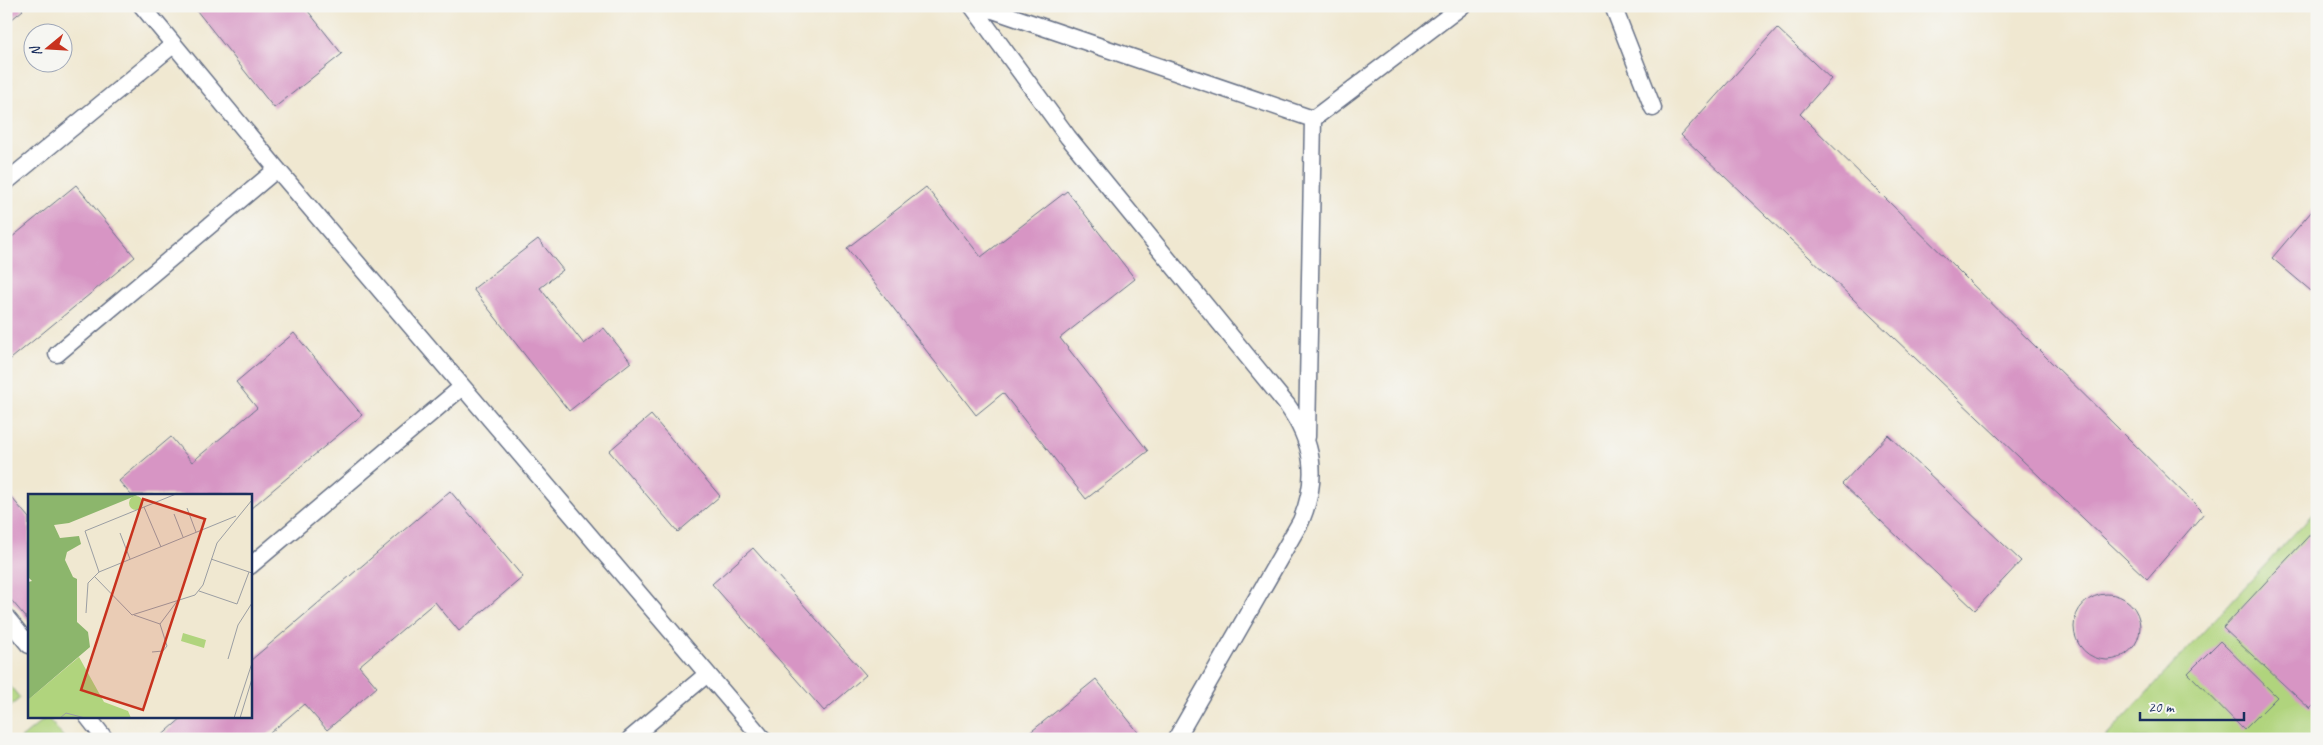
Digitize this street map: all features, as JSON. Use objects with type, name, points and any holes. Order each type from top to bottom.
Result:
[{"type":"lane","points":[[142,6],[277,169],[762,739]]},
{"type":"lane","points":[[972,6],[1068,137],[1287,405],[1300,423],[1312,458],[1312,481],[1309,501],[1301,521],[1176,739]]},
{"type":"lane","points":[[980,6],[1313,119]]},
{"type":"lane","points":[[1313,119],[1462,6]]},
{"type":"lane","points":[[1613,6],[1653,108]]},
{"type":"lane","points":[[6,182],[174,45]]},
{"type":"lane","points":[[1307,442],[1313,119]]},
{"type":"lane","points":[[57,354],[277,169]]},
{"type":"lane","points":[[251,565],[462,387]]},
{"type":"lane","points":[[6,618],[28,644]]},
{"type":"lane","points":[[630,739],[706,675]]},
{"type":"lane","points":[[89,718],[105,739]]},
{"type":"green space","points":[[2317,509],[2317,739],[2104,739]]},
{"type":"green space","points":[[6,681],[20,698],[6,710]]},
{"type":"green space","points":[[48,718],[65,739],[20,739]]},
{"type":"building","points":[[6,6],[19,6],[23,10],[6,24]]},
{"type":"building","points":[[193,6],[304,6],[342,54],[274,108]]},
{"type":"building","points":[[1777,28],[1831,79],[1800,114],[2204,513],[2147,579],[1681,135]]},
{"type":"building","points":[[76,185],[135,257],[6,363],[6,242]]},
{"type":"building","points":[[926,187],[981,257],[1067,191],[1135,279],[1060,338],[1148,451],[1086,499],[1003,393],[976,415],[847,248]]},
{"type":"building","points":[[2317,205],[2317,296],[2272,258]]},
{"type":"building","points":[[538,239],[563,270],[540,288],[584,344],[604,328],[631,362],[569,411],[473,289]]},
{"type":"building","points":[[294,333],[362,415],[251,508],[251,494],[130,494],[119,481],[171,437],[192,462],[257,408],[236,382]]},
{"type":"building","points":[[651,415],[720,496],[678,532],[609,451]]},
{"type":"building","points":[[1888,435],[2021,561],[1975,610],[1842,484]]},
{"type":"building","points":[[6,491],[28,517],[28,620],[6,594]]},
{"type":"building","points":[[450,491],[523,577],[459,631],[435,602],[359,666],[377,687],[327,730],[304,704],[263,739],[158,739],[182,718],[251,718],[251,660]]},
{"type":"building","points":[[2317,527],[2317,702],[2310,709],[2223,628]]},
{"type":"building","points":[[753,548],[866,675],[824,711],[712,584]]},
{"type":"building","points":[[2107,594],[2119,597],[2130,604],[2137,615],[2140,627],[2137,639],[2130,650],[2119,657],[2107,660],[2095,657],[2084,650],[2077,639],[2074,627],[2077,615],[2084,604],[2095,597]]},
{"type":"building","points":[[2220,641],[2277,697],[2244,730],[2188,673]]},
{"type":"building","points":[[1096,679],[1138,732],[1129,739],[1022,739]]}]
